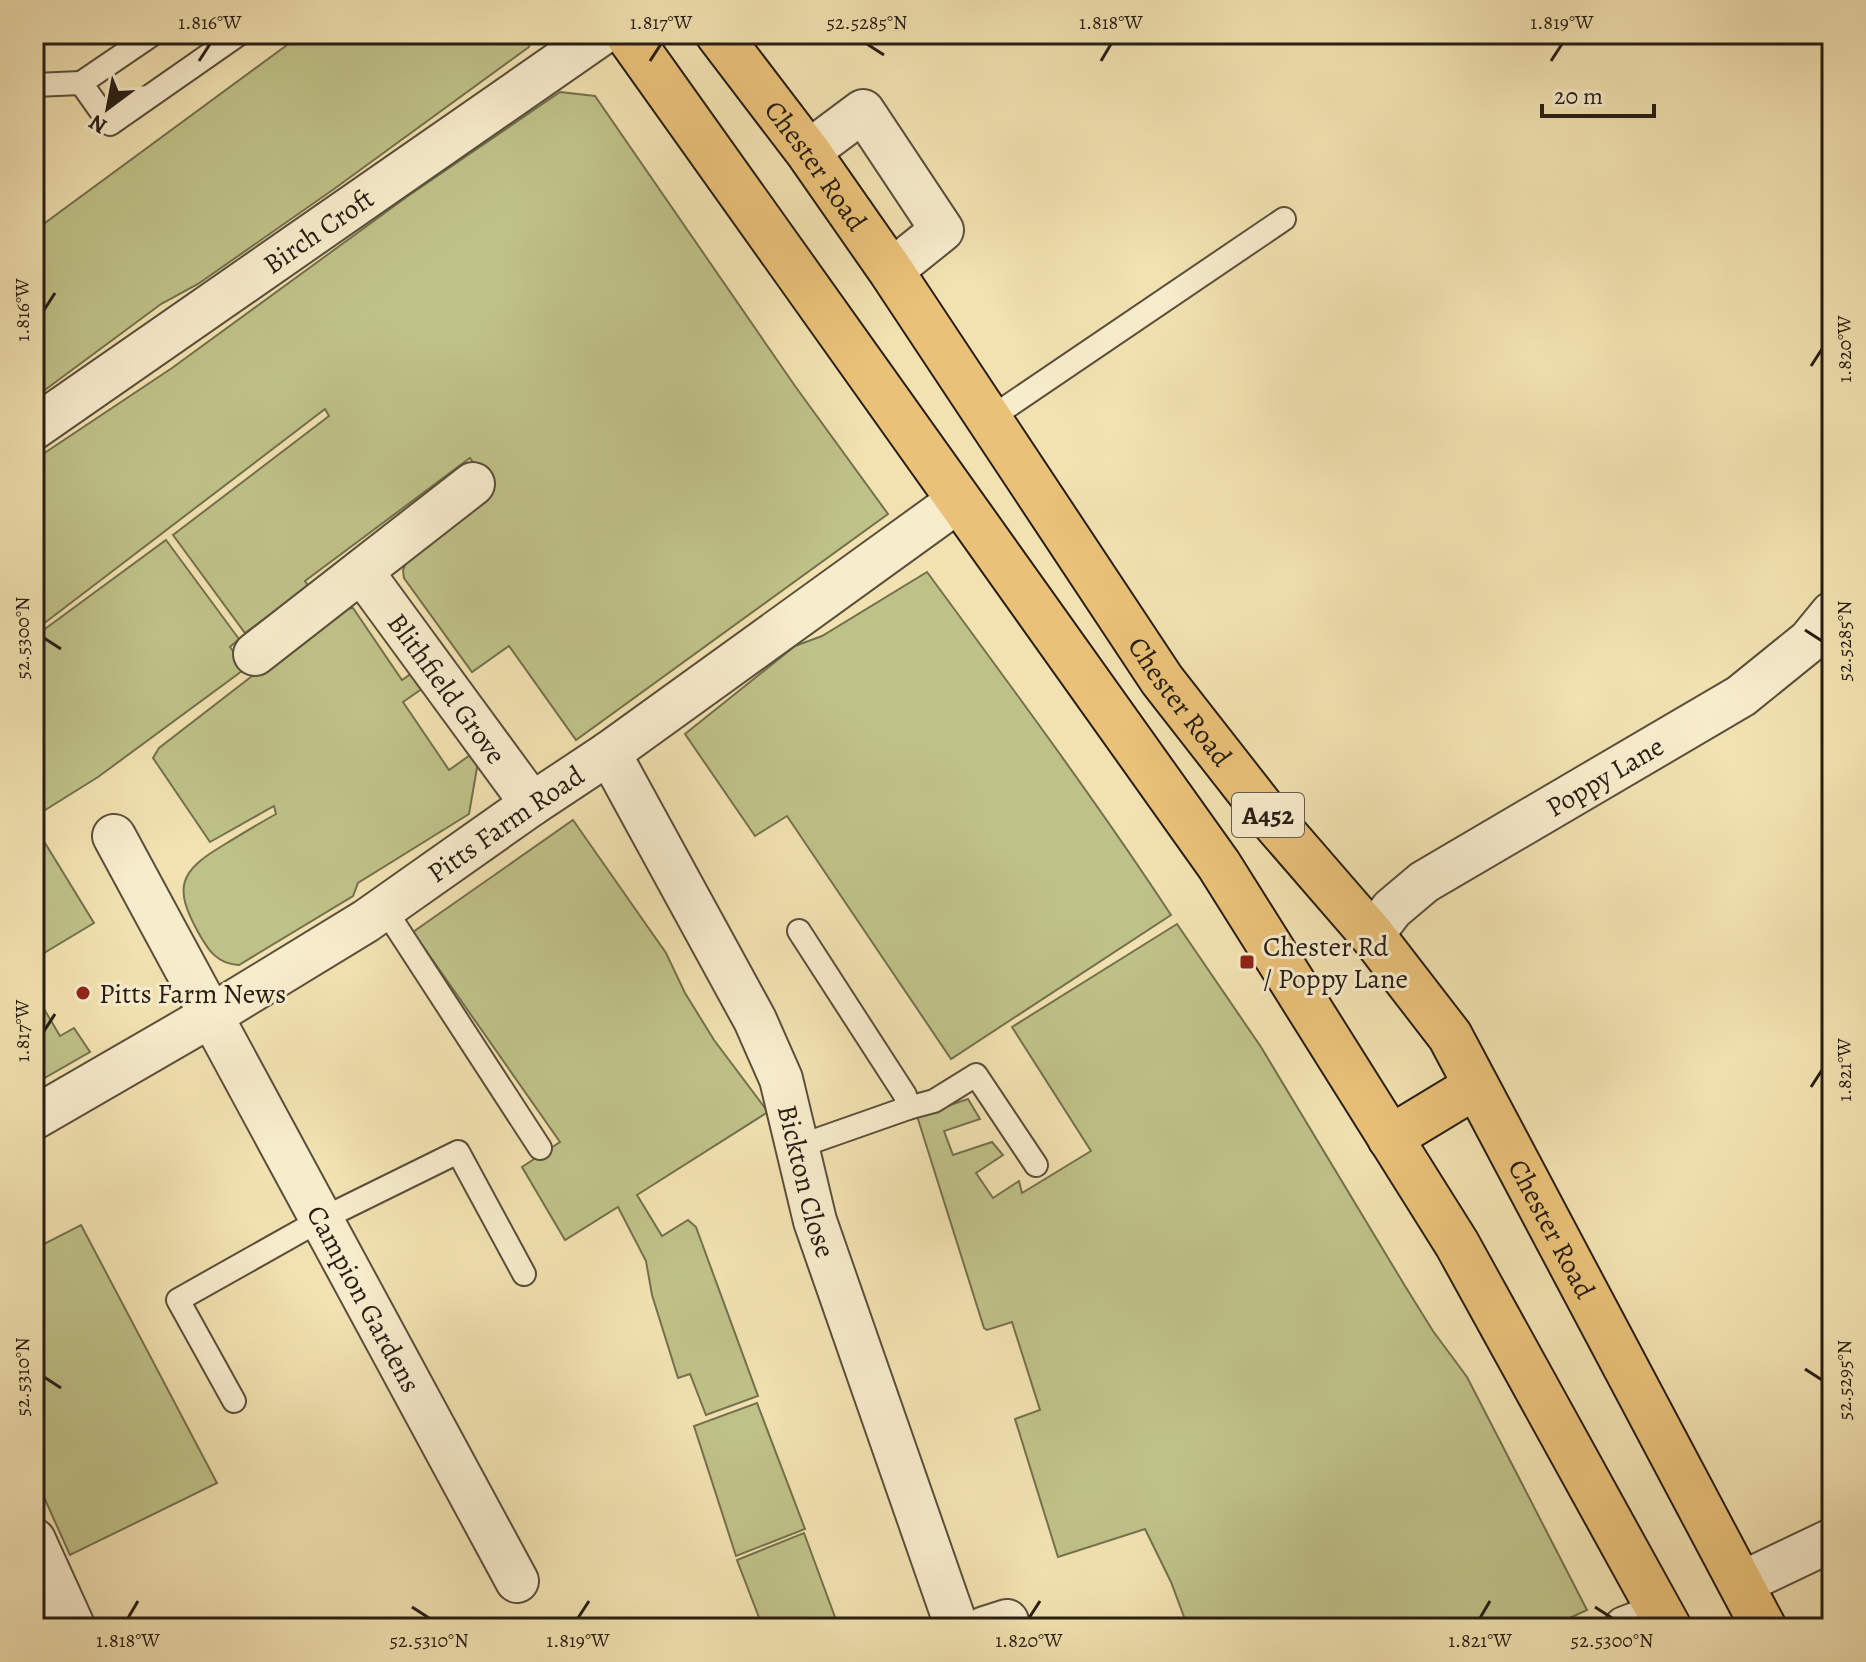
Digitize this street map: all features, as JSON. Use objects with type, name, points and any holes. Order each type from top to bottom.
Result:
[{"type":"highway","name":"A452","points":[[627,34],[1219,865],[1457,1244],[1652,1623]]},
{"type":"highway","name":"Chester Road","points":[[718,34],[808,152],[891,271],[1162,680],[1244,784],[1372,935],[1450,1036],[1764,1628]]},
{"type":"highway","points":[[1188,822],[1244,784]]},
{"type":"highway","points":[[1390,1138],[1476,1086]]},
{"type":"street","name":"Birch Croft","points":[[34,428],[601,34]]},
{"type":"street","points":[[808,152],[863,111],[942,230],[891,271]]},
{"type":"street","points":[[255,654],[473,484]]},
{"type":"street","name":"Pitts Farm Road","points":[[34,1118],[212,1015],[384,908],[609,753],[958,501]]},
{"type":"street","name":"Blithfield Grove","points":[[362,572],[532,804]]},
{"type":"street","name":"Poppy Lane","points":[[1372,935],[1392,909],[1424,882],[1741,696],[1809,641],[1832,613]]},
{"type":"street","name":"Bickton Close","points":[[609,753],[755,1020],[781,1079],[815,1221],[957,1628]]},
{"type":"street","name":"Campion Gardens","points":[[114,836],[517,1581]]},
{"type":"street","points":[[34,1540],[74,1628]]},
{"type":"street","points":[[1742,1583],[1832,1540]]},
{"type":"lane","points":[[34,85],[81,83],[153,34]]},
{"type":"lane","points":[[81,83],[110,124],[239,34]]},
{"type":"lane","points":[[989,419],[1284,219]]},
{"type":"lane","points":[[384,908],[540,1148]]},
{"type":"lane","points":[[799,931],[905,1095],[908,1108]]},
{"type":"lane","points":[[797,1147],[934,1101],[976,1075],[1036,1165]]},
{"type":"lane","points":[[234,1401],[178,1300],[322,1219],[458,1152],[524,1274]]},
{"type":"green space","points":[[302,34],[533,34],[529,47],[198,284],[161,304],[34,398],[34,231]]},
{"type":"green space","points":[[560,92],[595,96],[795,386],[888,514],[576,740],[509,646],[472,672],[404,578],[403,570],[408,558],[487,483],[470,458],[305,581],[309,587],[245,633],[173,535],[329,416],[325,409],[34,631],[34,460],[172,368],[408,196]]},
{"type":"green space","points":[[166,540],[239,639],[230,647],[246,668],[98,777],[34,817],[34,637]]},
{"type":"green space","points":[[927,572],[1082,785],[1171,915],[951,1059],[787,816],[755,836],[685,734],[795,646],[822,636]]},
{"type":"green space","points":[[353,608],[402,680],[415,671],[426,686],[403,702],[449,770],[473,753],[478,762],[469,814],[358,883],[353,896],[239,965],[225,962],[210,950],[190,916],[185,903],[185,882],[189,872],[208,855],[276,814],[274,806],[210,842],[153,758],[159,748],[336,611]]},
{"type":"green space","points":[[573,820],[666,953],[685,993],[714,1040],[768,1112],[637,1195],[662,1236],[688,1220],[696,1227],[758,1396],[706,1415],[690,1374],[678,1378],[652,1295],[646,1261],[618,1207],[565,1240],[522,1167],[560,1142],[413,932]]},
{"type":"green space","points":[[34,825],[94,923],[34,959]]},
{"type":"green space","points":[[1177,924],[1261,1047],[1433,1331],[1467,1377],[1587,1610],[1548,1628],[1176,1628],[1187,1625],[1171,1582],[1145,1529],[1058,1557],[1015,1419],[1040,1410],[1012,1322],[987,1330],[984,1328],[917,1116],[968,1099],[980,1119],[944,1131],[953,1155],[992,1142],[1003,1155],[976,1173],[993,1198],[1019,1181],[1022,1193],[1091,1151],[1012,1027]]},
{"type":"green space","points":[[34,992],[60,1036],[74,1028],[90,1052],[34,1084]]},
{"type":"green space","points":[[81,1225],[217,1483],[70,1555],[34,1475],[34,1249]]},
{"type":"green space","points":[[757,1403],[805,1529],[736,1556],[694,1426]]},
{"type":"green space","points":[[804,1533],[839,1628],[763,1628],[737,1560]]},
{"type":"place","name":"Chester Rd / Poppy Lane","points":[[1247,962]]},
{"type":"place","name":"Pitts Farm News","points":[[83,993]]}]
